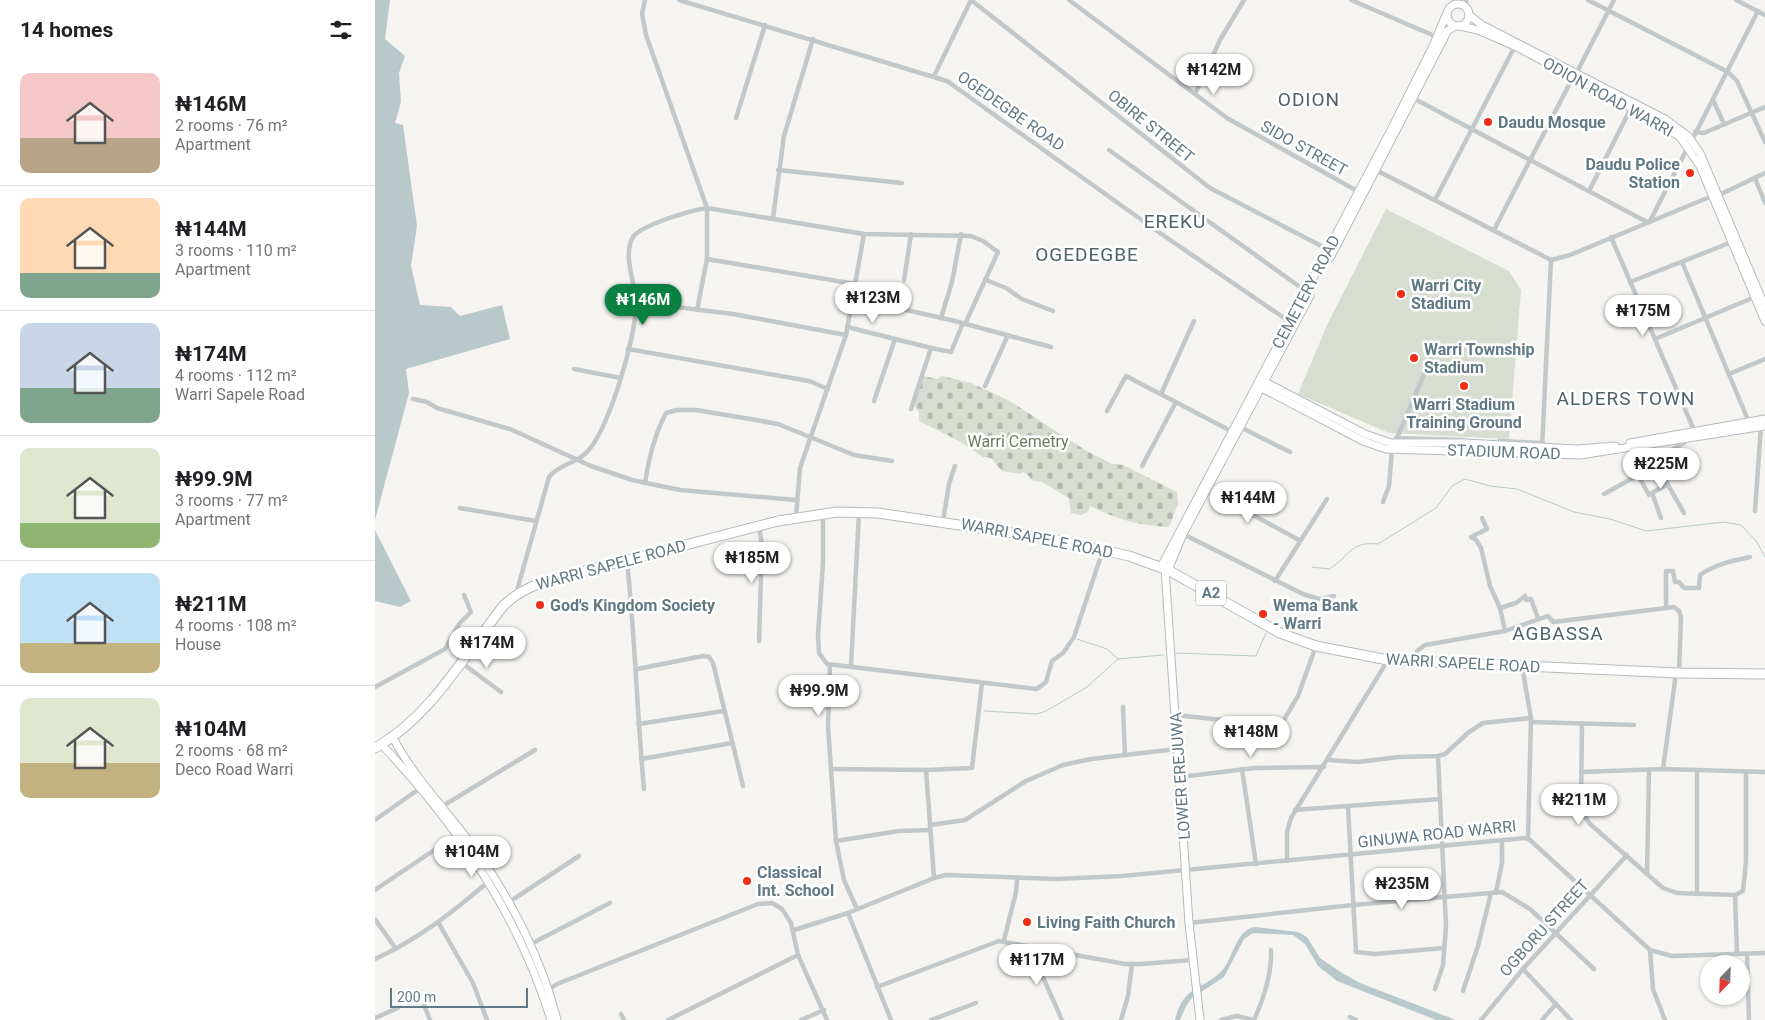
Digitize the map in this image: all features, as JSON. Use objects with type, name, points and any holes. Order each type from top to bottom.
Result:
[{"type":"highway","name":"WARRI SAPELE ROAD","points":[[378,746],[429,703],[504,605],[516,594],[561,577],[759,526],[823,514],[859,512],[943,521],[1104,549],[1164,569],[1268,627],[1316,646],[1388,660],[1762,676]]},
{"type":"main road","points":[[1453,3],[1457,3],[1468,12],[1467,21],[1457,26],[1449,22],[1446,15],[1453,3]]},
{"type":"main road","name":"ODION ROAD WARRI","points":[[1468,12],[1482,25],[1669,122],[1690,143],[1705,163],[1732,242],[1760,294],[1765,320]]},
{"type":"main road","name":"CEMETERY ROAD","points":[[1164,569],[1240,427],[1290,322],[1359,192],[1437,37],[1446,15]]},
{"type":"main road","name":"CEMETERY ROAD","points":[[1164,569],[1231,431],[1260,384],[1376,170],[1447,31],[1457,26]]},
{"type":"main road","name":"ODION ROAD WARRI","points":[[1457,26],[1477,30],[1575,74],[1690,143]]},
{"type":"main road","name":"ODION ROAD WARRI","points":[[1715,195],[1765,307]]},
{"type":"main road","name":"STADIUM ROAD","points":[[1260,384],[1363,442],[1379,448],[1394,444],[1465,443],[1543,445],[1578,449],[1612,447],[1693,430],[1748,420],[1765,419]]},
{"type":"main road","name":"STADIUM ROAD","points":[[1394,444],[1580,455],[1763,426]]},
{"type":"main road","name":"LOWER EREJUWA","points":[[1164,569],[1187,870],[1189,923],[1200,1020]]},
{"type":"main road","points":[[392,736],[405,760],[476,852],[529,945],[548,990],[557,1020]]},
{"type":"main road","points":[[378,746],[419,790],[505,904],[530,962],[551,1020]]},
{"type":"street","points":[[645,0],[641,14],[646,35],[707,208],[707,258],[697,310]]},
{"type":"street","name":"OGEDEGBE ROAD","points":[[679,0],[934,76],[963,92],[1160,234],[1290,322]]},
{"type":"street","points":[[934,76],[971,0]]},
{"type":"street","name":"OBIRE STREET","points":[[971,0],[1210,188],[1329,250]]},
{"type":"street","name":"SIDO STREET","points":[[1069,0],[1195,94],[1252,133],[1359,192]]},
{"type":"street","points":[[1195,94],[1220,40],[1244,0]]},
{"type":"street","points":[[1351,0],[1437,37]]},
{"type":"street","points":[[1467,0],[1468,12]]},
{"type":"street","points":[[1588,0],[1728,72],[1737,81],[1753,112],[1765,142]]},
{"type":"street","points":[[1494,230],[1614,0]]},
{"type":"street","points":[[1736,0],[1765,15]]},
{"type":"street","points":[[1649,222],[1758,11]]},
{"type":"street","points":[[736,118],[765,25]]},
{"type":"street","points":[[773,218],[784,136],[813,39]]},
{"type":"street","points":[[1435,200],[1515,46]]},
{"type":"street","points":[[1413,98],[1649,222]]},
{"type":"street","points":[[1713,100],[1724,124]]},
{"type":"street","points":[[1695,132],[1704,133],[1765,107]]},
{"type":"street","points":[[1589,191],[1631,108]]},
{"type":"street","points":[[1109,150],[1307,292]]},
{"type":"street","points":[[778,170],[902,183]]},
{"type":"street","points":[[1376,170],[1551,260],[1570,255],[1765,173]]},
{"type":"street","points":[[1755,178],[1765,203]]},
{"type":"street","points":[[516,594],[549,477],[558,467],[578,459],[588,451],[618,391],[636,302],[629,248],[635,235],[648,227],[694,210],[707,208],[864,234],[961,234],[983,241],[997,251],[986,280],[951,352],[847,327]]},
{"type":"street","points":[[796,518],[800,468],[846,335],[864,234]]},
{"type":"street","points":[[904,280],[911,234]]},
{"type":"street","points":[[941,318],[952,282],[961,234]]},
{"type":"street","points":[[1611,238],[1693,430]]},
{"type":"street","points":[[1630,282],[1732,242]]},
{"type":"street","points":[[707,258],[855,284]]},
{"type":"street","points":[[1543,445],[1551,260]]},
{"type":"street","points":[[1682,262],[1748,420]]},
{"type":"street","points":[[986,280],[1006,288],[1022,299],[1053,311]]},
{"type":"street","points":[[1655,339],[1760,294]]},
{"type":"street","points":[[853,298],[964,323],[1051,347]]},
{"type":"street","points":[[636,302],[697,310],[846,335]]},
{"type":"street","points":[[1161,394],[1194,321]]},
{"type":"street","points":[[985,386],[1008,335]]},
{"type":"street","points":[[874,401],[895,340]]},
{"type":"street","points":[[911,409],[931,348]]},
{"type":"street","points":[[628,349],[809,381],[827,389]]},
{"type":"street","points":[[1383,502],[1389,486],[1394,444],[1434,351]]},
{"type":"street","points":[[1729,374],[1765,359]]},
{"type":"street","points":[[574,369],[621,378]]},
{"type":"street","points":[[1107,411],[1126,376],[1231,431]]},
{"type":"street","points":[[413,399],[510,430],[607,472],[645,482],[725,495],[796,500]]},
{"type":"street","points":[[1142,466],[1177,402]]},
{"type":"street","points":[[645,482],[655,435],[666,413],[670,411],[696,410],[778,424],[861,457],[892,460]]},
{"type":"street","points":[[1755,511],[1763,426]]},
{"type":"street","points":[[1240,427],[1290,452]]},
{"type":"street","points":[[1604,494],[1638,476],[1684,443],[1688,437]]},
{"type":"street","points":[[1655,462],[1685,513]]},
{"type":"street","points":[[943,521],[949,484],[955,466]]},
{"type":"street","points":[[1638,476],[1649,495],[1652,494]]},
{"type":"street","points":[[1652,494],[1668,484]]},
{"type":"street","points":[[1207,490],[1299,540]]},
{"type":"street","points":[[1652,494],[1661,518]]},
{"type":"street","points":[[1275,581],[1299,540],[1327,499]]},
{"type":"street","points":[[460,508],[536,520]]},
{"type":"street","points":[[851,666],[859,512]]},
{"type":"street","points":[[823,514],[823,563],[818,635],[819,653],[822,660],[830,664],[1030,689],[1042,687],[1052,661],[1063,653],[1074,637],[1104,549]]},
{"type":"street","points":[[1482,518],[1487,529],[1471,537],[1476,540],[1481,548],[1490,586],[1500,608],[1505,631]]},
{"type":"street","points":[[759,526],[762,546],[759,641]]},
{"type":"street","points":[[1183,534],[1275,581],[1313,598],[1319,599],[1335,596]]},
{"type":"street","points":[[1666,608],[1666,571],[1673,571],[1675,582],[1679,582],[1684,588],[1699,588],[1700,575],[1717,564],[1751,557]]},
{"type":"street","points":[[627,560],[637,668],[638,724],[644,789]]},
{"type":"street","points":[[375,687],[445,649],[459,624],[471,612],[464,595]]},
{"type":"street","points":[[1500,608],[1515,603],[1525,596],[1526,600],[1531,599],[1538,618]]},
{"type":"street","points":[[1417,662],[1417,651],[1425,645],[1465,636],[1505,631],[1532,622],[1538,618],[1548,616],[1553,622],[1666,608],[1677,609],[1681,617],[1678,673],[1663,769]]},
{"type":"street","points":[[1175,715],[1273,725],[1282,723],[1298,696],[1316,646]]},
{"type":"street","points":[[637,668],[709,656],[713,663],[743,786]]},
{"type":"street","points":[[1287,861],[1287,832],[1295,810],[1328,760],[1388,660]]},
{"type":"street","points":[[461,662],[501,692]]},
{"type":"street","points":[[830,664],[828,726],[836,841],[844,880],[857,909]]},
{"type":"street","points":[[1522,666],[1531,720],[1528,839]]},
{"type":"street","points":[[831,769],[926,770],[973,768],[982,683]]},
{"type":"street","points":[[1123,707],[1125,755]]},
{"type":"street","points":[[638,724],[724,711]]},
{"type":"street","points":[[1328,760],[1358,762],[1399,757],[1438,756],[1445,754],[1469,732],[1483,723],[1531,720],[1634,725]]},
{"type":"street","points":[[1582,723],[1581,804],[1584,817],[1655,882],[1672,892],[1735,895],[1743,891],[1746,772]]},
{"type":"street","points":[[641,759],[733,743]]},
{"type":"street","points":[[836,841],[930,828],[965,820],[1026,780],[1063,765],[1177,749]]},
{"type":"street","points":[[441,807],[535,750]]},
{"type":"street","points":[[1435,989],[1443,965],[1446,897],[1438,756]]},
{"type":"street","points":[[1180,777],[1242,769],[1324,766]]},
{"type":"street","points":[[1242,769],[1255,864]]},
{"type":"street","points":[[1581,772],[1663,769],[1765,772]]},
{"type":"street","points":[[926,770],[934,878]]},
{"type":"street","points":[[1647,874],[1649,770]]},
{"type":"street","points":[[1697,771],[1697,894]]},
{"type":"street","points":[[375,820],[419,790]]},
{"type":"street","points":[[1295,810],[1440,799]]},
{"type":"street","points":[[1348,806],[1356,952],[1375,954],[1444,948]]},
{"type":"street","points":[[375,890],[455,836]]},
{"type":"street","name":"GINUWA ROAD WARRI","points":[[794,930],[848,913],[934,878],[956,874],[1017,878],[1095,878],[1528,839],[1649,950],[1672,956],[1765,953]]},
{"type":"street","points":[[1463,991],[1502,863],[1502,842]]},
{"type":"street","name":"OGBORU STREET","points":[[1481,1020],[1523,969],[1627,855]]},
{"type":"street","points":[[505,904],[579,856]]},
{"type":"street","points":[[1004,940],[1016,892],[1017,878]]},
{"type":"street","points":[[375,959],[396,949],[439,922],[488,882]]},
{"type":"street","points":[[1189,923],[1494,892],[1507,894],[1522,903],[1594,969]]},
{"type":"street","points":[[1735,895],[1737,954]]},
{"type":"street","points":[[529,945],[610,903]]},
{"type":"street","points":[[548,990],[557,984],[758,904],[772,903],[777,905],[786,915],[794,930],[798,955],[827,1020]]},
{"type":"street","points":[[848,913],[891,1020]]},
{"type":"street","points":[[375,919],[396,949]]},
{"type":"street","points":[[439,922],[473,983],[487,1020]]},
{"type":"street","points":[[877,987],[977,948],[1004,940],[1132,964],[1192,960]]},
{"type":"street","points":[[1036,947],[1042,975],[1062,1020]]},
{"type":"street","points":[[1221,1020],[1237,1016],[1254,1020],[1266,989],[1271,962],[1271,950]]},
{"type":"street","points":[[1649,950],[1653,989],[1665,1020]]},
{"type":"street","points":[[1747,954],[1749,1020]]},
{"type":"street","points":[[668,1020],[798,955]]},
{"type":"street","points":[[1121,1020],[1128,996],[1132,964]]},
{"type":"street","points":[[1523,969],[1571,1020]]},
{"type":"street","points":[[931,1020],[976,1003]]},
{"type":"street","points":[[1542,1020],[1556,1004]]},
{"type":"street","points":[[424,1005],[430,1020]]},
{"type":"street","points":[[375,1018],[399,1008]]},
{"type":"street","points":[[801,1020],[824,1010]]},
{"type":"street","points":[[949,1013],[949,1020]]},
{"type":"street","points":[[621,1014],[623,1020]]},
{"type":"street","points":[[1350,1018],[1357,1020]]},
{"type":"green space","name":"Warri Township Stadium","points":[[1386,209],[1509,271],[1521,290],[1509,439],[1389,433],[1298,394],[1328,323]]},
{"type":"green space","name":"Warri Cemetry","points":[[924,376],[937,379],[942,376],[971,383],[1010,401],[1085,450],[1112,464],[1123,465],[1177,492],[1178,504],[1169,527],[1128,521],[1090,506],[1088,512],[1081,515],[1071,513],[1069,498],[1042,482],[1034,481],[1024,472],[1021,474],[1002,471],[991,458],[983,457],[959,441],[919,421],[919,413],[914,405]]},
{"type":"shaded area","points":[[375,0],[390,0],[385,39],[405,56],[399,73],[401,102],[395,123],[403,125],[417,226],[411,266],[420,305],[451,307],[460,316],[502,305],[510,339],[406,369],[409,393],[375,520]]},
{"type":"shaded area","points":[[375,530],[411,601],[400,607],[375,601]]},
{"type":"shaded area","points":[[1255,927],[1298,932],[1307,937],[1320,958],[1342,973],[1360,983],[1456,1020],[1436,1020],[1337,981],[1318,966],[1305,944],[1293,935],[1253,933],[1244,939],[1224,977],[1192,998],[1180,1020],[1175,1020],[1184,999],[1224,968],[1239,938],[1249,929]]},
{"type":"waterway","points":[[1312,567],[1329,569],[1355,547],[1378,544],[1436,508],[1452,486],[1465,479],[1490,486],[1517,489],[1574,512],[1610,519],[1646,531],[1724,522],[1741,525],[1757,542],[1765,557]]},
{"type":"waterway","points":[[1175,653],[1256,656],[1266,633]]},
{"type":"waterway","points":[[1077,639],[1107,649],[1118,659]]},
{"type":"waterway","points":[[984,711],[1037,714],[1046,711],[1087,687],[1118,659],[1163,655]]},
{"type":"place","name":"Daudu Mosque","points":[[1488,122]]},
{"type":"place","name":"Daudu Police Station","points":[[1690,173]]},
{"type":"place","name":"Warri City Stadium","points":[[1401,294]]},
{"type":"place","name":"Warri Township Stadium","points":[[1414,358]]},
{"type":"place","name":"Warri Stadium Training Ground","points":[[1464,386]]},
{"type":"place","name":"God's Kingdom Society","points":[[540,605]]},
{"type":"place","name":"Wema Bank - Warri","points":[[1263,614]]},
{"type":"place","name":"Classical Int. School","points":[[747,881]]},
{"type":"place","name":"Living Faith Church","points":[[1027,922]]},
{"type":"district","name":"ODION","points":[[1309,99]]},
{"type":"district","name":"EREKU","points":[[1175,221]]},
{"type":"district","name":"OGEDEGBE","points":[[1087,254]]},
{"type":"district","name":"ALDERS TOWN","points":[[1626,398]]},
{"type":"district","name":"AGBASSA","points":[[1558,633]]}]
